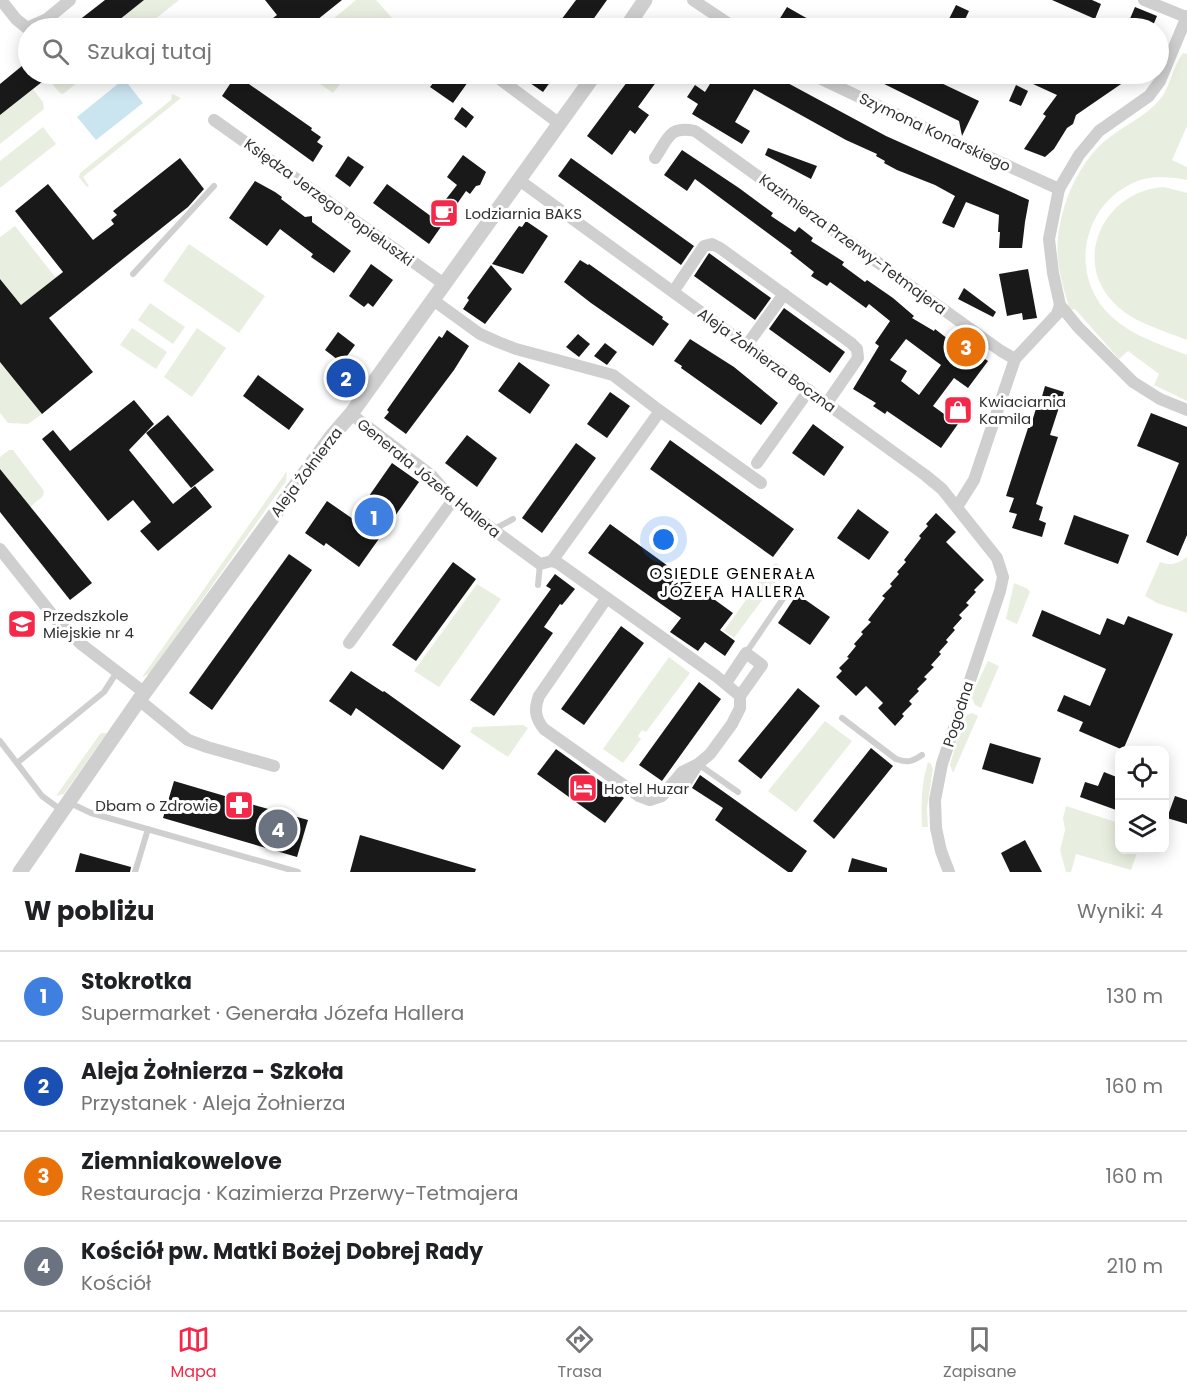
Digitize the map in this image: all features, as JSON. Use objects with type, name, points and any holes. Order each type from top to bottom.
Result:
[{"type":"street","points":[[1,0],[18,21]]},
{"type":"street","points":[[48,18],[70,0]]},
{"type":"street","points":[[633,18],[645,0]]},
{"type":"street","points":[[693,0],[720,18]]},
{"type":"street","points":[[1144,0],[1187,17],[1169,62]]},
{"type":"street","points":[[506,84],[560,124]]},
{"type":"street","name":"Aleja Żołnierza","points":[[20,872],[142,697],[332,436],[351,414],[588,84]]},
{"type":"street","name":"Szymona Konarskiego","points":[[832,84],[1059,189]]},
{"type":"street","points":[[1157,84],[1149,96],[1099,131],[1079,155],[1059,189],[1049,239],[1060,305],[1078,327],[1133,382],[1160,399],[1187,410]]},
{"type":"street","name":"Księdza Jerzego Popiełuszki","points":[[214,120],[444,284]]},
{"type":"street","name":"Kazimierza Przerwy-Tetmajera","points":[[655,158],[674,130],[682,128],[695,131],[1015,359]]},
{"type":"street","name":"Aleja Żołnierza Boczna","points":[[519,180],[925,475],[942,489],[997,558]]},
{"type":"street","points":[[673,292],[704,246],[712,244],[784,294],[857,349],[858,358],[827,403]]},
{"type":"street","points":[[747,345],[784,294]]},
{"type":"street","points":[[433,300],[480,334],[498,342],[516,349],[614,375],[761,483]]},
{"type":"street","points":[[957,507],[974,480],[1015,359],[1057,314],[1060,305]]},
{"type":"street","points":[[757,463],[809,390]]},
{"type":"street","points":[[546,562],[660,411]]},
{"type":"street","name":"Generała Józefa Hallera","points":[[351,414],[431,475],[453,500],[493,530],[606,599],[721,680],[740,696]]},
{"type":"street","points":[[349,643],[453,500]]},
{"type":"street","points":[[0,549],[58,622],[81,645],[117,672],[189,740],[274,766]]},
{"type":"street","name":"Pogodna","points":[[949,872],[936,828],[935,800],[942,764],[1000,591],[1002,577],[997,558]]},
{"type":"street","points":[[606,599],[539,696],[536,704],[537,720],[544,729],[639,796],[651,803],[662,796],[682,772],[698,764],[710,754],[731,727],[740,708],[740,696],[762,664],[746,653],[721,680]]},
{"type":"street","points":[[685,784],[698,764]]},
{"type":"lane","points":[[133,274],[214,186]]},
{"type":"lane","points":[[493,530],[513,519]]},
{"type":"lane","points":[[538,585],[546,562]]},
{"type":"lane","points":[[746,653],[791,586]]},
{"type":"lane","points":[[17,763],[104,692],[117,672]]},
{"type":"lane","points":[[842,718],[896,759],[913,762],[922,755]]},
{"type":"lane","points":[[0,741],[42,796],[65,806],[298,872]]},
{"type":"lane","points":[[698,764],[738,792]]},
{"type":"lane","points":[[135,872],[148,829]]},
{"type":"green space","points":[[144,0],[179,0],[156,18],[122,18]]},
{"type":"green space","points":[[356,0],[376,0],[392,18],[334,18]]},
{"type":"green space","points":[[1183,53],[1187,54],[1187,126],[1172,160],[1187,167],[1187,180],[1146,179],[1133,183],[1116,193],[1093,223],[1087,241],[1086,259],[1088,277],[1095,295],[1114,319],[1144,338],[1187,355],[1187,401],[1154,385],[1159,374],[1128,351],[1119,359],[1075,309],[1070,310],[1058,261],[1059,228],[1063,212],[1068,195],[1084,164],[1106,140],[1142,116],[1161,98]]},
{"type":"green space","points":[[52,84],[76,84],[63,94]]},
{"type":"green space","points":[[320,84],[340,84],[333,93]]},
{"type":"green space","points":[[33,89],[43,102],[44,109],[0,144],[0,115]]},
{"type":"green space","points":[[172,94],[181,98],[83,177],[89,186],[87,187],[79,177],[80,173],[171,100]]},
{"type":"green space","points":[[43,127],[56,144],[0,188],[0,161]]},
{"type":"green space","points":[[1164,187],[1187,193],[1187,340],[1147,325],[1120,309],[1101,285],[1095,266],[1095,247],[1101,229],[1111,213],[1126,200],[1143,191]]},
{"type":"green space","points":[[15,226],[56,278],[21,305],[0,279],[0,237]]},
{"type":"green space","points":[[189,244],[265,296],[239,333],[163,281]]},
{"type":"green space","points":[[150,303],[185,327],[173,344],[138,320]]},
{"type":"green space","points":[[132,328],[167,352],[156,369],[120,345]]},
{"type":"green space","points":[[197,328],[226,348],[192,397],[164,377]]},
{"type":"green space","points":[[0,362],[42,414],[28,424],[8,423],[0,413]]},
{"type":"green space","points":[[9,450],[13,450],[44,491],[43,496],[30,507],[0,469],[0,457]]},
{"type":"green space","points":[[287,471],[286,481],[153,669],[142,677]]},
{"type":"green space","points":[[1187,557],[1187,613],[1157,603],[1145,596],[1160,562],[1174,564]]},
{"type":"green space","points":[[776,563],[785,569],[734,638],[724,631],[769,567]]},
{"type":"green space","points":[[1014,583],[1030,592],[1017,624],[1006,619]]},
{"type":"green space","points":[[477,584],[501,599],[439,687],[414,671]]},
{"type":"green space","points":[[669,657],[690,673],[646,732],[642,730],[638,736],[641,739],[623,763],[603,749]]},
{"type":"green space","points":[[988,661],[999,666],[981,708],[975,705],[971,696]]},
{"type":"green space","points":[[972,713],[978,716],[953,773],[950,765],[963,719]]},
{"type":"green space","points":[[825,721],[852,741],[796,812],[768,791]]},
{"type":"green space","points":[[523,725],[528,728],[508,757],[470,732],[473,727]]},
{"type":"green space","points":[[107,733],[64,794],[56,796],[100,734]]},
{"type":"green space","points":[[928,762],[933,769],[927,808],[928,827],[922,827],[922,795]]},
{"type":"green space","points":[[1066,806],[1115,822],[1115,854],[1137,854],[1131,870],[1076,854],[1071,872],[1066,872],[1060,850],[1065,830],[1063,818]]},
{"type":"water","points":[[118,84],[128,84],[143,103],[96,140],[77,117]]},
{"type":"building","points":[[105,0],[144,0],[122,18],[82,18]]},
{"type":"building","points":[[265,0],[342,0],[320,18],[273,18],[277,15]]},
{"type":"building","points":[[576,0],[607,0],[594,18],[562,18]]},
{"type":"building","points":[[1052,0],[1092,0],[1101,4],[1095,18]]},
{"type":"building","points":[[956,5],[969,11],[966,18],[950,18]]},
{"type":"building","points":[[787,7],[807,18],[780,18]]},
{"type":"building","points":[[1135,7],[1157,16],[1156,18],[1130,18]]},
{"type":"building","points":[[18,69],[18,84],[39,84],[0,115],[0,84]]},
{"type":"building","points":[[230,84],[249,84],[312,128],[311,130],[321,137],[317,142],[323,146],[313,162],[222,96]]},
{"type":"building","points":[[432,84],[467,84],[453,103],[430,87]]},
{"type":"building","points":[[531,84],[549,84],[543,92]]},
{"type":"building","points":[[626,84],[655,84],[638,107],[649,115],[635,134],[630,130],[612,155],[587,136]]},
{"type":"building","points":[[710,84],[790,84],[886,136],[1029,200],[1022,248],[999,248],[999,215],[966,202],[954,228],[942,223],[955,196],[935,185],[897,170],[884,163],[885,161],[876,156],[877,154],[846,140],[754,89],[735,122],[750,131],[742,144],[692,114],[698,104],[687,97],[695,85],[705,92]]},
{"type":"building","points":[[884,84],[943,84],[979,101],[962,136],[959,121]]},
{"type":"building","points":[[1033,84],[1121,84],[1076,115],[1073,124],[1067,128],[1054,149],[1045,157],[1024,149],[1046,116],[1043,114],[1057,95]]},
{"type":"building","points":[[1016,85],[1028,91],[1021,106],[1009,101]]},
{"type":"building","points":[[462,107],[474,117],[466,128],[454,119]]},
{"type":"building","points":[[768,148],[817,166],[811,179],[765,155]]},
{"type":"building","points":[[682,150],[739,188],[773,213],[771,216],[795,232],[799,227],[813,238],[811,241],[844,262],[842,265],[893,298],[914,316],[912,318],[934,331],[935,329],[957,346],[963,338],[975,348],[973,351],[988,361],[968,388],[954,378],[933,406],[958,424],[941,448],[887,411],[885,414],[873,406],[876,403],[853,389],[879,346],[875,343],[890,321],[869,304],[866,308],[830,282],[827,286],[811,276],[814,272],[790,253],[792,251],[695,179],[687,191],[664,175]],"holes":[[[906,339],[941,365],[919,395],[901,381],[907,371],[890,360]]]},
{"type":"building","points":[[463,155],[486,172],[480,185],[476,186],[470,194],[466,191],[429,244],[373,203],[387,184],[432,217],[457,185],[447,177]]},
{"type":"building","points":[[348,156],[364,167],[350,187],[335,176]]},
{"type":"building","points":[[180,158],[204,189],[188,207],[49,318],[93,372],[42,414],[0,362],[0,279],[21,305],[63,272],[15,211],[48,184],[93,240],[114,224],[111,220],[117,215],[113,211]]},
{"type":"building","points":[[571,158],[694,246],[681,265],[558,176]]},
{"type":"building","points":[[255,181],[282,197],[281,199],[305,217],[312,216],[312,222],[351,251],[334,273],[311,257],[313,254],[280,229],[267,246],[229,218]]},
{"type":"building","points":[[526,221],[548,236],[523,274],[492,264],[519,226],[522,227]]},
{"type":"building","points":[[709,253],[771,298],[755,320],[694,276]]},
{"type":"building","points":[[580,260],[663,317],[662,319],[669,324],[653,346],[564,282]]},
{"type":"building","points":[[371,264],[393,280],[373,307],[368,303],[364,307],[349,296]]},
{"type":"building","points":[[491,265],[512,289],[485,324],[463,309],[469,300],[467,298]]},
{"type":"building","points":[[1028,269],[1037,318],[1023,320],[1022,313],[1007,316],[999,274]]},
{"type":"building","points":[[964,288],[996,312],[993,317],[958,299]]},
{"type":"building","points":[[784,308],[845,352],[830,373],[769,329]]},
{"type":"building","points":[[447,330],[469,346],[406,434],[384,418],[389,412],[387,410],[439,336],[442,338]]},
{"type":"building","points":[[338,332],[355,345],[342,363],[325,350]]},
{"type":"building","points":[[578,334],[590,344],[579,357],[566,347]]},
{"type":"building","points":[[690,339],[734,367],[778,403],[761,425],[674,361]]},
{"type":"building","points":[[605,343],[617,352],[607,365],[594,356]]},
{"type":"building","points":[[519,362],[550,385],[530,414],[498,391]]},
{"type":"building","points":[[258,375],[304,409],[289,430],[243,396]]},
{"type":"building","points":[[1045,386],[1064,392],[1050,435],[1058,437],[1036,504],[1043,507],[1039,520],[1046,523],[1042,537],[1012,528],[1017,514],[1009,512],[1014,498],[1006,496],[1028,428],[1030,428]]},
{"type":"building","points":[[610,392],[630,406],[607,438],[587,424]]},
{"type":"building","points":[[134,400],[154,424],[129,450],[173,504],[195,486],[212,507],[158,551],[140,531],[151,522],[133,500],[108,521],[42,439],[53,430],[70,451]]},
{"type":"building","points":[[1151,413],[1187,427],[1187,535],[1178,556],[1146,542],[1179,463],[1137,446]]},
{"type":"building","points":[[168,415],[214,470],[191,488],[146,433]]},
{"type":"building","points":[[813,424],[844,447],[824,476],[792,453]]},
{"type":"building","points":[[467,435],[497,458],[477,487],[445,463]]},
{"type":"building","points":[[670,440],[794,529],[773,557],[650,469]]},
{"type":"building","points":[[576,443],[596,458],[542,533],[522,518]]},
{"type":"building","points":[[392,463],[419,482],[359,567],[326,543],[324,546],[305,533],[327,501],[353,519]]},
{"type":"building","points":[[0,469],[92,583],[70,600],[0,512]]},
{"type":"building","points":[[858,509],[889,532],[869,560],[837,538]]},
{"type":"building","points":[[936,513],[956,532],[946,542],[984,580],[966,603],[969,605],[959,615],[962,618],[946,640],[948,642],[939,652],[941,654],[931,665],[934,667],[924,677],[927,679],[917,689],[919,691],[909,701],[912,704],[895,726],[878,708],[883,703],[866,686],[856,696],[836,677],[842,671],[839,668],[856,646],[854,644],[863,634],[861,632],[871,622],[868,620],[885,598],[882,596],[892,586],[890,584],[899,574],[897,572],[906,562],[904,560],[921,538],[919,536],[928,526],[926,524]]},
{"type":"building","points":[[1074,515],[1129,535],[1118,564],[1064,544]]},
{"type":"building","points":[[610,524],[733,613],[720,630],[735,641],[725,656],[705,642],[698,651],[670,632],[681,618],[588,553]]},
{"type":"building","points":[[289,554],[312,570],[212,710],[189,693]]},
{"type":"building","points":[[453,562],[476,579],[416,661],[392,645]]},
{"type":"building","points":[[555,574],[575,589],[562,605],[560,604],[544,627],[553,633],[494,716],[470,700],[551,589],[546,586]]},
{"type":"building","points":[[797,594],[830,617],[810,645],[778,623]]},
{"type":"building","points":[[1042,610],[1100,635],[1107,618],[1124,625],[1128,616],[1173,634],[1125,746],[1115,747],[1079,731],[1083,722],[1057,711],[1064,695],[1090,706],[1106,669],[1032,636]]},
{"type":"building","points":[[621,626],[644,643],[584,725],[561,709]]},
{"type":"building","points":[[351,671],[384,691],[461,746],[443,770],[356,708],[351,716],[329,701]]},
{"type":"building","points":[[699,682],[721,699],[662,781],[639,765]]},
{"type":"building","points":[[798,688],[820,706],[761,779],[738,761]]},
{"type":"building","points":[[990,743],[1041,758],[1033,784],[982,769]]},
{"type":"building","points":[[871,748],[893,766],[834,839],[813,821]]},
{"type":"building","name":"Hotel Huzar","points":[[556,749],[624,798],[605,823],[537,774]]},
{"type":"building","points":[[1104,772],[1115,776],[1115,810],[1080,797],[1085,782],[1098,786]]},
{"type":"building","points":[[700,775],[807,851],[792,872],[788,872],[715,820],[723,808],[692,788]]},
{"type":"building","points":[[174,781],[235,799],[236,795],[248,798],[247,803],[308,820],[297,857],[163,818]]},
{"type":"building","points":[[1175,796],[1187,800],[1187,824],[1169,819]]},
{"type":"building","points":[[360,835],[476,869],[475,872],[350,872]]},
{"type":"building","points":[[1025,840],[1042,872],[1010,872],[1001,853]]},
{"type":"building","points":[[80,853],[131,867],[130,872],[75,872]]},
{"type":"building","points":[[852,858],[887,868],[887,872],[848,872]]},
{"type":"place","name":"Lodziarnia BAKS","points":[[444,213]]},
{"type":"place","name":"Ziemniakowelove","points":[[966,347]]},
{"type":"place","name":"Aleja Żołnierza - Szkoła","points":[[346,378]]},
{"type":"place","name":"Kwiaciarnia Kamila","points":[[958,410]]},
{"type":"place","name":"Stokrotka","points":[[374,517]]},
{"type":"place","name":"Przedszkole Miejskie nr 4","points":[[22,624]]},
{"type":"place","name":"Hotel Huzar","points":[[583,788]]},
{"type":"place","name":"Dbam o Zdrowie","points":[[239,805]]},
{"type":"place","name":"Kościół pw. Matki Bożej Dobrej Rady","points":[[278,829]]},
{"type":"district","name":"OSIEDLE GENERAŁA JÓZEFA HALLERA","points":[[733,582]]}]
